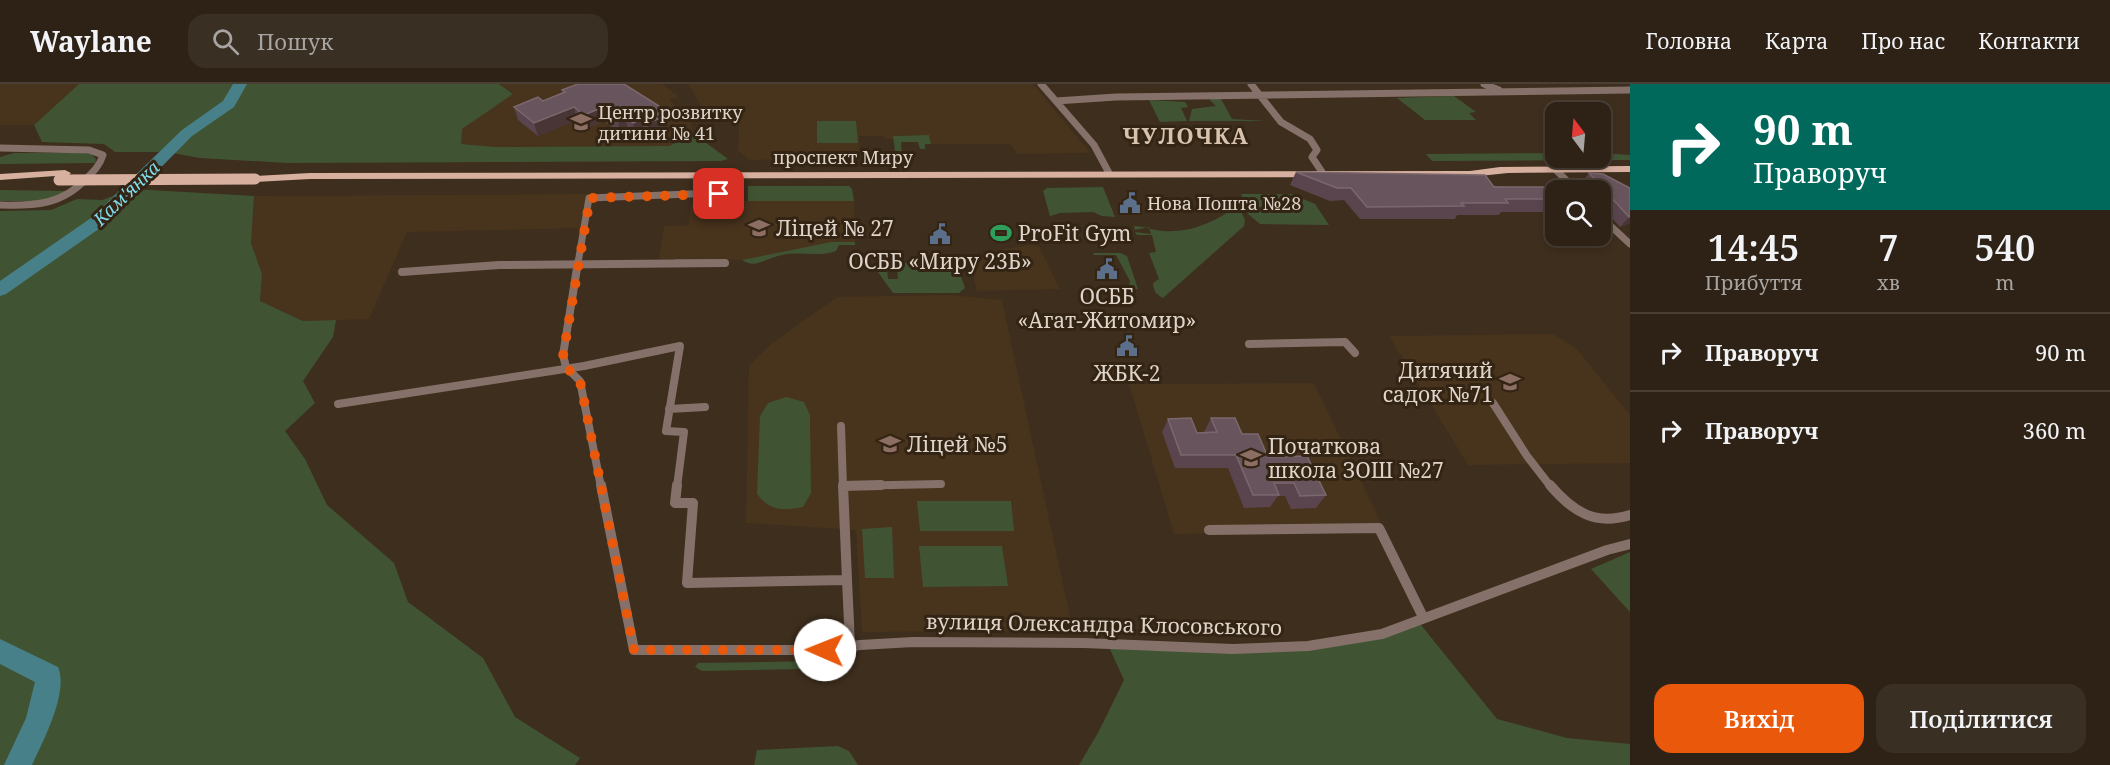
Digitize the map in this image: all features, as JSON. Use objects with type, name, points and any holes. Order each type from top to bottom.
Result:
[{"type":"main road","name":"проспект Миру","points":[[0,177],[1322,172],[1470,174],[1508,170],[1630,169]]},
{"type":"street","points":[[1041,84],[1094,145],[1109,173]]},
{"type":"street","points":[[1251,84],[1281,122],[1311,140],[1317,150],[1312,157],[1322,172]]},
{"type":"street","points":[[1484,84],[1504,92]]},
{"type":"street","points":[[1056,101],[1116,97],[1630,90]]},
{"type":"street","points":[[0,148],[89,150],[103,155],[99,165],[77,190],[62,200],[41,205],[0,205]]},
{"type":"street","points":[[1556,170],[1566,180]]},
{"type":"street","points":[[566,367],[563,356],[590,198],[740,192],[741,175]]},
{"type":"street","points":[[1611,226],[1630,244]]},
{"type":"street","points":[[402,272],[499,265],[725,263]]},
{"type":"street","points":[[1249,344],[1345,342],[1355,353]]},
{"type":"street","points":[[338,404],[605,362],[680,346],[666,431],[684,432],[675,503],[693,503],[687,583],[847,580]]},
{"type":"street","name":"вулиця Олександра Клосовського","points":[[566,367],[580,381],[634,650],[825,650],[850,645],[894,642],[1086,643],[1253,649],[1353,641],[1382,634],[1607,550],[1630,544]]},
{"type":"street","points":[[1493,403],[1558,495],[1589,517],[1609,521],[1630,515]]},
{"type":"street","points":[[669,409],[705,407]]},
{"type":"street","points":[[841,426],[850,645]]},
{"type":"street","points":[[843,486],[941,483]]},
{"type":"street","points":[[1209,530],[1379,528],[1423,617]]},
{"type":"shaded area","points":[[0,84],[79,84],[34,125],[0,125]]},
{"type":"shaded area","name":"Центр розвитку дитини № 41","points":[[499,84],[662,84],[679,97],[669,100],[688,115],[694,134],[669,146],[496,147],[460,144],[462,129],[513,93]]},
{"type":"shaded area","points":[[688,84],[1033,84],[1089,151],[1086,153],[1017,154],[1010,144],[931,144],[929,135],[893,136],[894,139],[885,139],[884,136],[859,136],[859,158],[749,160],[738,151],[739,125],[702,117],[703,109]]},
{"type":"shaded area","points":[[588,194],[585,228],[407,232],[369,319],[303,321],[260,301],[262,274],[251,243],[254,196]]},
{"type":"shaded area","name":"Ліцей № 27","points":[[854,201],[855,242],[831,242],[742,260],[659,259],[664,226],[689,225],[691,202]]},
{"type":"shaded area","points":[[1039,246],[1060,289],[977,291],[969,260],[1004,249]]},
{"type":"shaded area","name":"Ліцей №5","points":[[950,295],[1002,300],[1073,630],[862,632],[856,530],[746,523],[749,365],[772,343],[837,297]]},
{"type":"shaded area","name":"Дитячий садок №71","points":[[1554,334],[1577,349],[1630,415],[1630,463],[1468,465],[1389,336]]},
{"type":"shaded area","name":"Початкова школа ЗОШ №27","points":[[1314,383],[1385,531],[1174,534],[1129,384]]},
{"type":"green space","points":[[79,84],[499,84],[513,94],[462,129],[461,144],[496,147],[669,146],[694,134],[728,159],[721,161],[288,163],[200,158],[167,152],[115,152],[104,144],[42,142],[34,125]]},
{"type":"green space","points":[[1454,96],[1476,112],[1469,113],[1476,120],[1425,120],[1397,98]]},
{"type":"green space","points":[[1209,99],[1221,99],[1232,119],[1266,121],[1189,121],[1192,109],[1216,106]]},
{"type":"green space","points":[[1149,100],[1185,102],[1188,107],[1181,108],[1187,121],[1160,122]]},
{"type":"green space","points":[[817,121],[856,121],[858,143],[817,143]]},
{"type":"green space","points":[[929,135],[931,144],[925,144],[925,149],[920,149],[918,142],[901,142],[902,157],[896,157],[893,136]]},
{"type":"green space","points":[[14,153],[82,153],[91,154],[96,159],[95,163],[0,164],[0,157]]},
{"type":"green space","points":[[1545,153],[1545,160],[1432,161],[1426,154]]},
{"type":"green space","points":[[1611,154],[1630,155],[1630,160],[1611,160]]},
{"type":"green space","points":[[748,186],[849,186],[852,189],[854,201],[748,201]]},
{"type":"green space","points":[[1103,187],[1115,217],[1102,216],[1093,212],[1060,213],[1050,216],[1043,191],[1047,188]]},
{"type":"green space","points":[[132,189],[254,196],[251,243],[262,274],[260,301],[303,321],[336,320],[333,337],[303,381],[315,403],[285,431],[305,459],[327,505],[394,563],[408,602],[483,658],[515,717],[580,758],[575,765],[0,765],[0,211],[51,210],[77,199],[102,200]]},
{"type":"green space","points":[[0,190],[69,191],[44,201],[0,201]]},
{"type":"green space","points":[[1241,194],[1291,194],[1315,204],[1329,225],[1260,224],[1248,214]]},
{"type":"green space","points":[[1235,198],[1245,220],[1244,226],[1163,298],[1157,294],[1153,286],[1153,283],[1159,279],[1149,253],[1156,252],[1152,235],[1137,235],[1135,232],[1151,234],[1149,228],[1173,231],[1202,225],[1237,207]]},
{"type":"green space","points":[[1134,226],[1141,227],[1146,228],[1135,230]]},
{"type":"green space","points":[[831,242],[855,242],[855,245],[839,245],[836,251],[822,254],[785,254],[760,263],[751,264],[742,260]]},
{"type":"green space","points":[[1093,253],[1120,253],[1127,256],[1138,289],[1123,291],[1122,287],[1129,287],[1130,281],[1116,255],[1094,255]]},
{"type":"green space","points":[[956,262],[965,288],[959,293],[893,293],[875,268],[887,268],[888,279],[898,279],[897,268],[901,263]]},
{"type":"green space","points":[[786,397],[804,402],[810,415],[811,493],[803,507],[783,509],[772,507],[757,494],[760,416],[768,403]]},
{"type":"green space","points":[[917,501],[1011,501],[1014,531],[920,531]]},
{"type":"green space","points":[[892,527],[894,578],[865,578],[862,529]]},
{"type":"green space","points":[[919,546],[1002,546],[1008,586],[923,587]]},
{"type":"green space","points":[[1630,552],[1630,612],[1591,569]]},
{"type":"green space","points":[[1417,620],[1497,719],[1567,738],[1630,744],[1630,765],[1079,765],[1124,680],[1108,645],[1253,649],[1353,641]]},
{"type":"green space","points":[[819,661],[806,669],[702,671],[695,667],[698,663]]},
{"type":"green space","points":[[838,746],[849,751],[858,765],[754,765],[757,750]]},
{"type":"building","points":[[578,84],[624,84],[667,111],[654,116],[658,119],[647,123],[642,119],[633,123],[625,117],[618,120],[601,108],[584,115],[574,107],[534,123],[514,107],[538,97],[543,101]]},
{"type":"building","points":[[1296,172],[1485,175],[1494,187],[1545,187],[1545,199],[1505,199],[1508,203],[1461,203],[1464,206],[1367,207],[1351,188],[1337,188]]},
{"type":"building","points":[[1589,173],[1603,174],[1630,188],[1629,217],[1611,197],[1611,180],[1595,180]]},
{"type":"building","points":[[1191,418],[1197,433],[1217,432],[1211,418],[1235,418],[1242,434],[1258,434],[1268,457],[1307,456],[1326,495],[1300,496],[1294,483],[1274,483],[1279,495],[1253,495],[1236,455],[1181,455],[1168,419]]},
{"type":"waterway","name":"Кам'янка","points":[[0,290],[97,222],[187,133],[229,104],[240,84]]},
{"type":"waterway","name":"Кам'янка","points":[[0,651],[49,676],[39,720],[18,765]]},
{"type":"place","name":"Центр розвитку дитини № 41","points":[[581,122]]},
{"type":"place","name":"Нова Пошта №28","points":[[1130,203]]},
{"type":"place","name":"Ліцей № 27","points":[[759,228]]},
{"type":"place","name":"ProFit Gym","points":[[1001,233]]},
{"type":"place","name":"ОСББ «Миру 23Б»","points":[[940,234]]},
{"type":"place","name":"ОСББ «Агат-Житомир»","points":[[1107,269]]},
{"type":"place","name":"ЖБК-2","points":[[1127,346]]},
{"type":"place","name":"Дитячий садок №71","points":[[1510,382]]},
{"type":"place","name":"Ліцей №5","points":[[890,444]]},
{"type":"place","name":"Початкова школа ЗОШ №27","points":[[1251,458]]},
{"type":"district","name":"ЧУЛОЧКА","points":[[1186,135]]},
{"type":"route","points":[[719,194],[590,198],[563,356],[566,367],[580,381],[634,650],[688,648],[825,650]]}]
